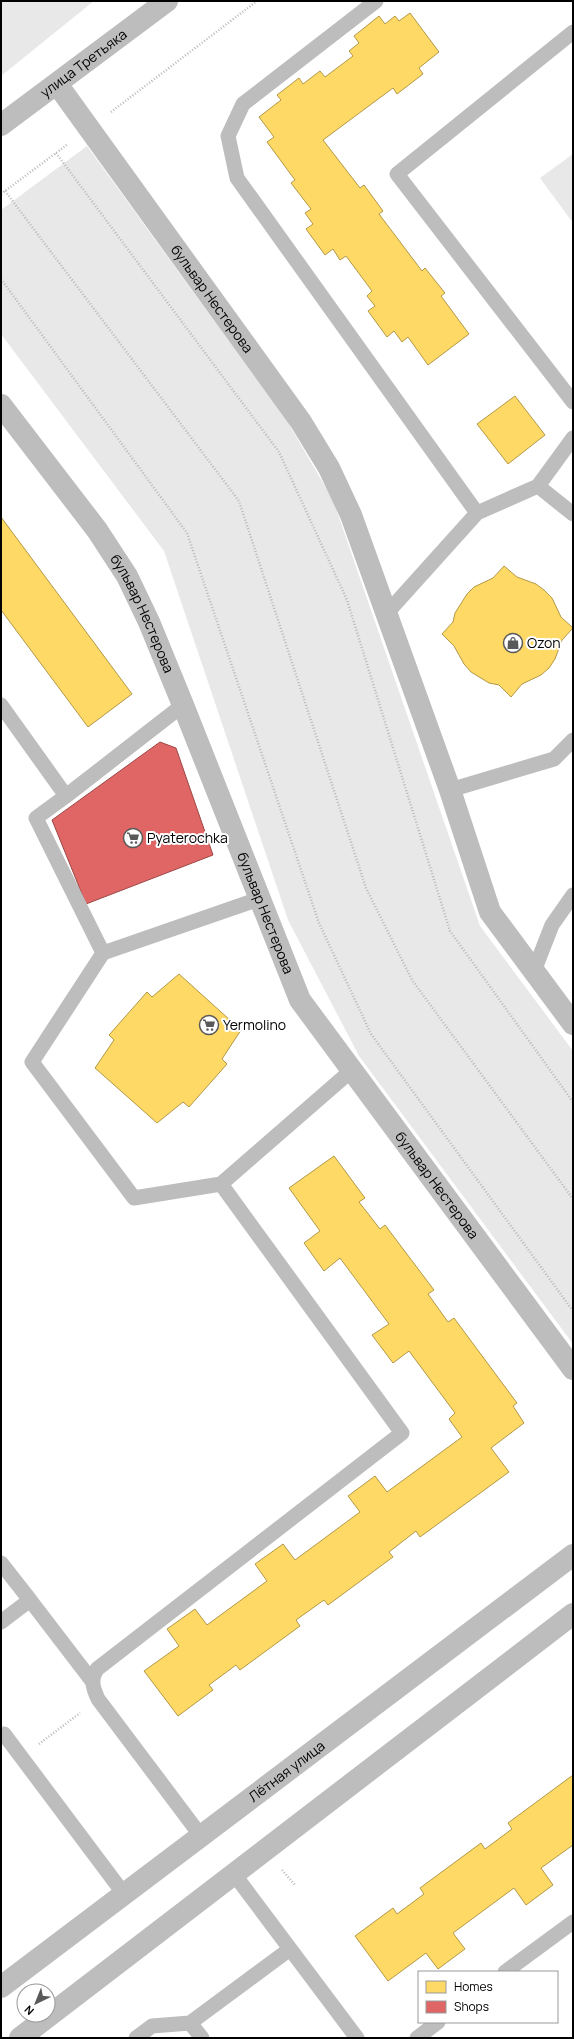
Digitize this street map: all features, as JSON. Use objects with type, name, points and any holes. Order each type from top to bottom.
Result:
[{"type":"street","name":"улица Третьяка","points":[[1,125],[167,1]]},
{"type":"street","name":"бульвар Нестерова","points":[[57,84],[309,435],[329,468],[351,515],[387,613],[450,790],[490,912],[573,1024]]},
{"type":"street","name":"бульвар Нестерова","points":[[1,405],[97,530],[127,576],[149,622],[183,705],[300,1000],[573,1369]]},
{"type":"street","name":"Лётная улица","points":[[1,1987],[573,1555]]},
{"type":"street","points":[[20,2038],[573,1614]]},
{"type":"lane","points":[[376,1],[243,104],[228,136],[237,178],[476,513]]},
{"type":"lane","points":[[573,32],[397,174],[573,402]]},
{"type":"lane","points":[[387,613],[476,513],[538,486],[573,438]]},
{"type":"lane","points":[[538,486],[573,514]]},
{"type":"lane","points":[[103,952],[36,818],[183,705]]},
{"type":"lane","points":[[1,706],[66,796]]},
{"type":"lane","points":[[450,790],[554,759],[573,740]]},
{"type":"lane","points":[[534,971],[552,925],[573,895]]},
{"type":"lane","points":[[259,899],[103,952],[32,1062],[134,1198],[221,1184],[352,1070]]},
{"type":"lane","points":[[92,1681],[97,1669],[402,1433],[221,1184]]},
{"type":"lane","points":[[1,1563],[92,1681],[98,1699],[201,1836]]},
{"type":"lane","points":[[1,1622],[30,1600]]},
{"type":"lane","points":[[1,1736],[4,1734],[124,1894]]},
{"type":"lane","points":[[234,1874],[356,2038]]},
{"type":"lane","points":[[506,1971],[573,1922]]},
{"type":"lane","points":[[136,2038],[152,2026],[190,2023],[290,1949]]},
{"type":"lane","points":[[190,2023],[202,2038]]},
{"type":"lane","points":[[417,2038],[437,2023]]},
{"type":"path","points":[[150,84],[257,1]]},
{"type":"path","points":[[56,153],[279,452],[346,600],[450,931],[573,1102]]},
{"type":"path","points":[[5,190],[240,500],[366,888],[412,980],[573,1199]]},
{"type":"path","points":[[1,279],[187,533],[319,924],[371,1034],[573,1311]]},
{"type":"path","points":[[21,1757],[98,1699]]},
{"type":"shaded area","points":[[1,1],[94,1],[1,76]]},
{"type":"shaded area","points":[[87,146],[287,421],[333,500],[480,926],[573,1051],[573,1344],[359,1056],[288,920],[164,551],[1,334],[1,210]]},
{"type":"shaded area","points":[[573,154],[573,223],[540,178]]},
{"type":"building: Homes","points":[[410,13],[439,52],[419,68],[423,74],[397,94],[393,88],[323,140],[360,188],[364,185],[383,211],[379,214],[422,271],[425,268],[445,293],[441,296],[469,334],[428,365],[408,337],[402,342],[394,331],[387,337],[368,311],[375,306],[367,296],[372,291],[346,256],[340,260],[333,249],[325,255],[306,229],[313,224],[305,213],[311,209],[291,183],[295,180],[267,142],[274,137],[259,117],[281,100],[277,95],[299,78],[303,84],[320,71],[325,77],[353,56],[349,51],[359,43],[354,36],[379,16],[385,24],[395,16],[399,21]]},
{"type":"building: Homes","points":[[515,396],[545,435],[508,464],[477,424]]},
{"type":"building: Homes","points":[[1,517],[132,694],[88,727],[1,610]]},
{"type":"building: Homes","points":[[504,566],[517,577],[536,584],[544,590],[552,598],[561,617],[573,628],[562,640],[555,659],[549,668],[541,675],[522,684],[511,697],[499,685],[489,683],[471,672],[464,664],[454,646],[442,634],[453,622],[455,613],[467,594],[474,587],[493,578]]},
{"type":"building: Homes","points":[[179,974],[241,1030],[222,1059],[227,1064],[189,1107],[183,1102],[157,1123],[95,1068],[114,1040],[109,1035],[147,992],[152,997]]},
{"type":"building: Homes","points":[[334,1156],[365,1198],[359,1202],[380,1229],[385,1225],[434,1290],[428,1294],[448,1322],[454,1318],[517,1403],[513,1406],[524,1423],[491,1448],[509,1472],[420,1537],[416,1531],[389,1552],[393,1557],[328,1605],[324,1600],[296,1620],[300,1626],[240,1670],[236,1665],[209,1685],[213,1690],[178,1716],[144,1671],[179,1646],[167,1629],[195,1609],[207,1625],[267,1581],[255,1564],[283,1544],[295,1560],[360,1512],[348,1496],[375,1476],[387,1492],[462,1437],[449,1419],[455,1413],[409,1351],[393,1363],[372,1335],[389,1324],[340,1258],[324,1271],[304,1243],[320,1231],[289,1188]]},
{"type":"building: Homes","points":[[573,1775],[573,1845],[541,1868],[553,1885],[526,1905],[514,1888],[453,1933],[465,1949],[438,1969],[426,1953],[388,1981],[355,1936],[393,1908],[397,1914],[424,1894],[420,1888],[481,1843],[485,1849],[512,1829],[508,1823]]},
{"type":"building: Shops","name":"Pyaterochka","points":[[160,742],[176,748],[213,855],[86,904],[52,820]]},
{"type":"place","name":"Ozon","points":[[513,643]]},
{"type":"place","name":"Pyaterochka","points":[[133,838]]},
{"type":"place","name":"Yermolino","points":[[209,1025]]}]
